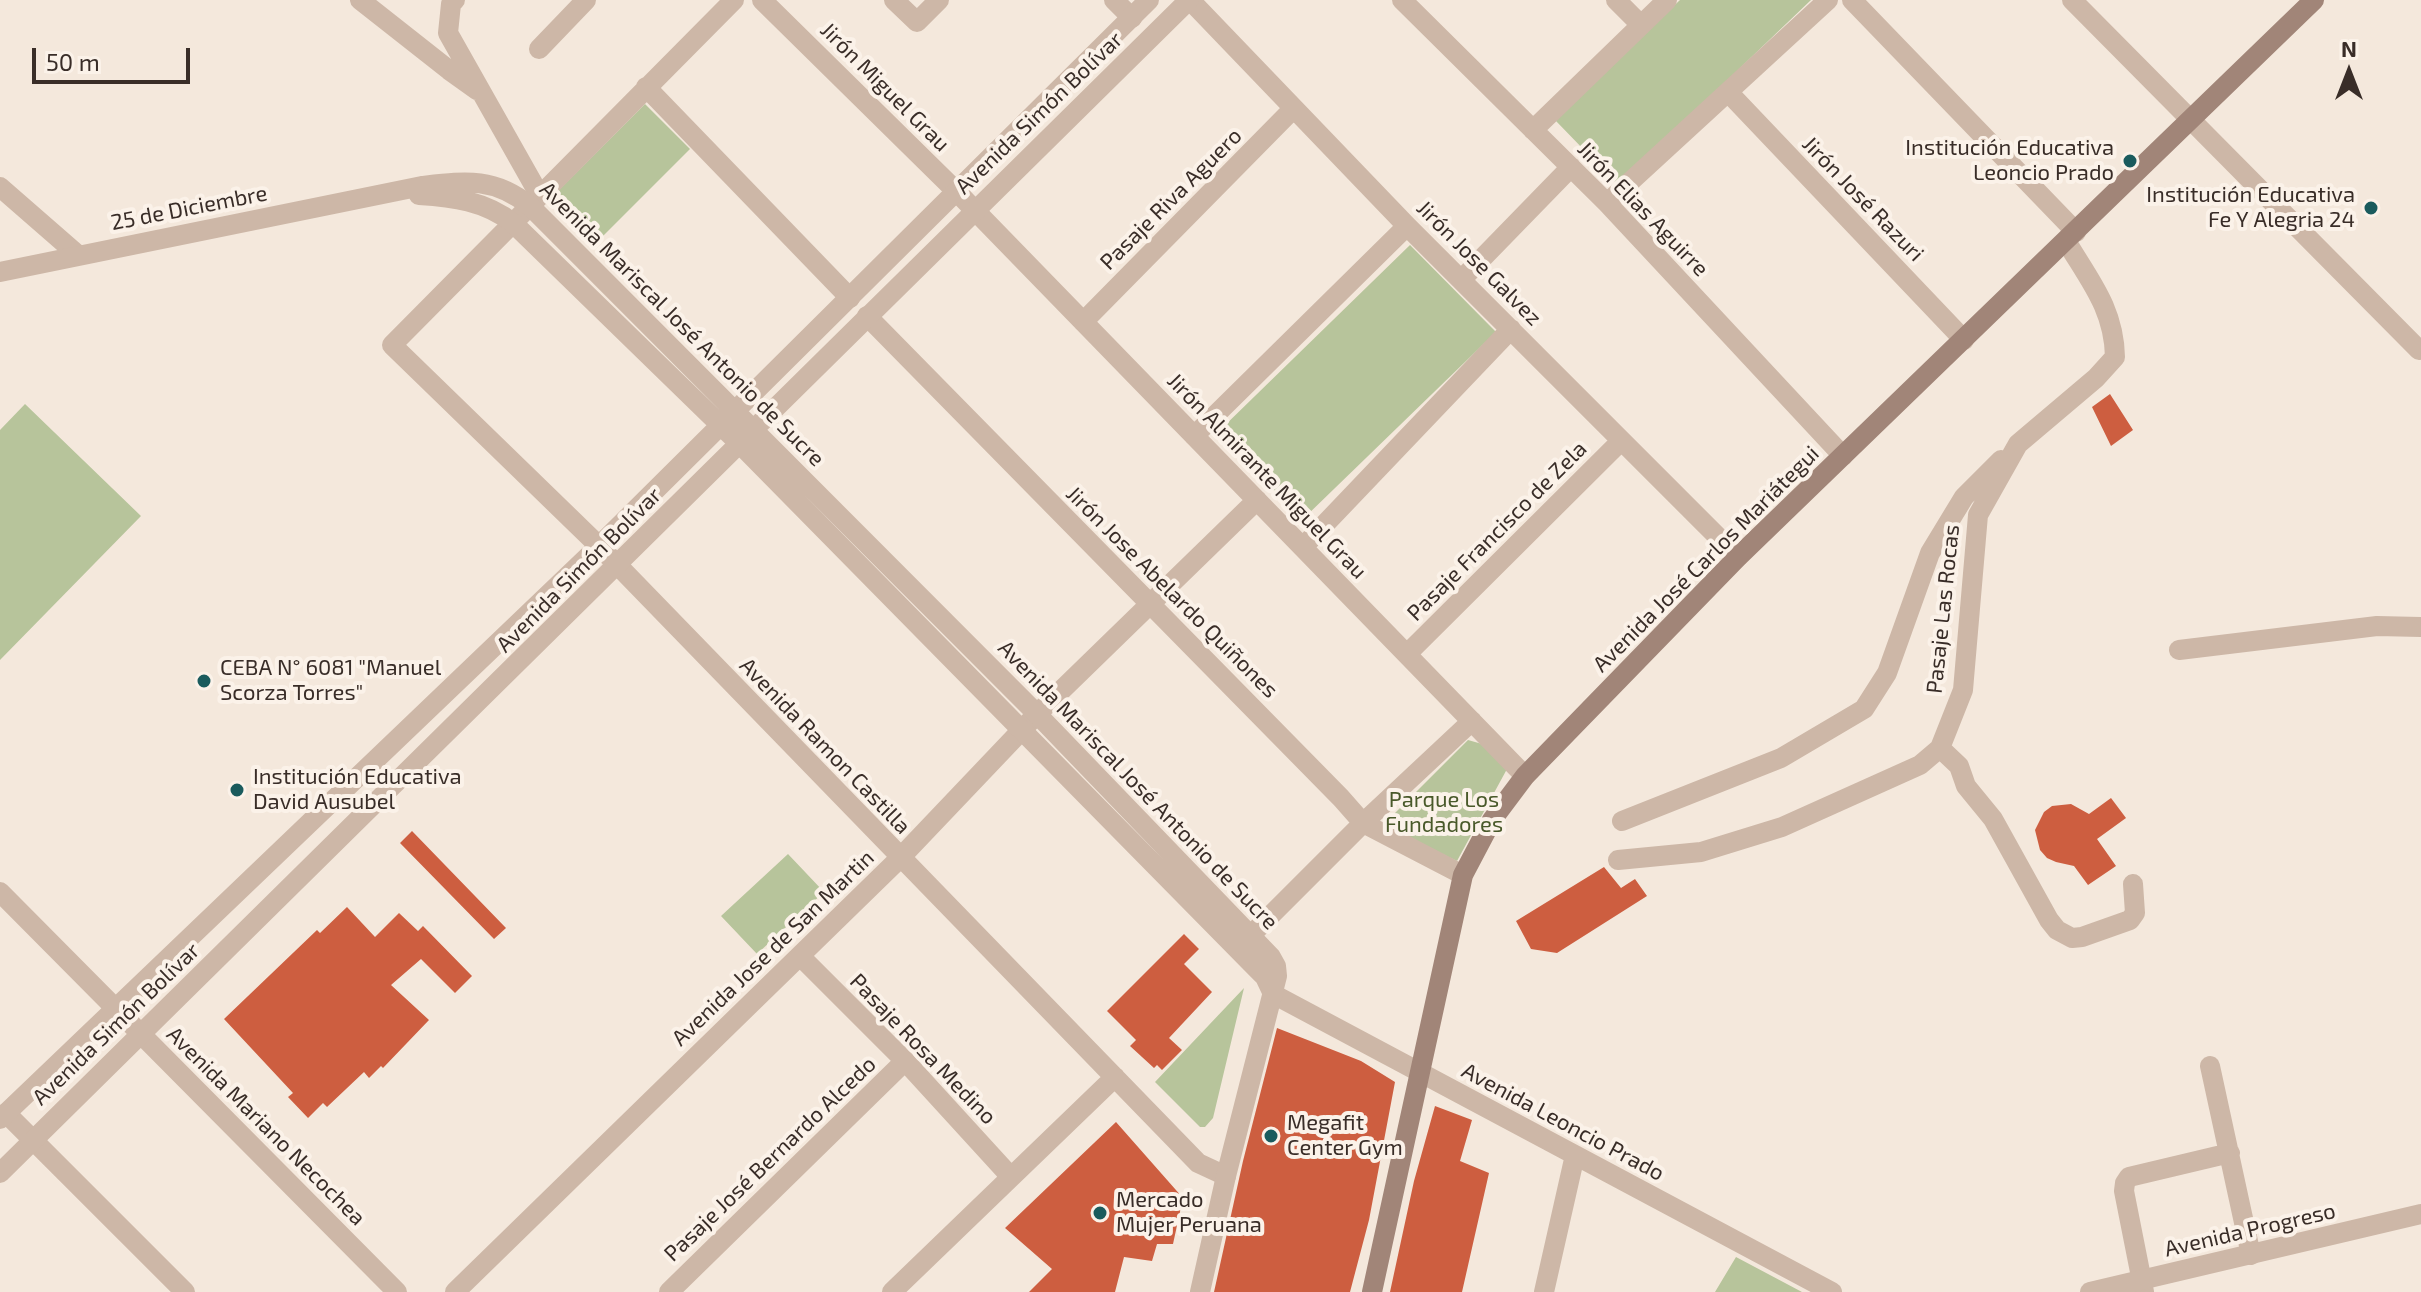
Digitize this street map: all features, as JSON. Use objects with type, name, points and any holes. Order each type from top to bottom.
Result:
[{"type":"main road","name":"Avenida José Carlos Mariátegui","points":[[1372,1292],[1463,875],[1492,820],[1525,776],[1738,557],[2314,0]]},
{"type":"street","points":[[360,0],[481,92]]},
{"type":"street","points":[[455,0],[451,4],[448,33],[535,201]]},
{"type":"street","points":[[539,49],[586,0]]},
{"type":"street","points":[[513,223],[734,0]]},
{"type":"street","name":"Jirón Miguel Grau","points":[[762,0],[974,210]]},
{"type":"street","points":[[894,0],[917,22],[939,0]]},
{"type":"street","points":[[1114,0],[1132,18]]},
{"type":"street","name":"Avenida Simón Bolívar","points":[[3,1116],[599,546],[1149,0]]},
{"type":"street","name":"Avenida Simón Bolívar","points":[[0,1173],[1190,0]]},
{"type":"street","name":"Jirón Jose Galvez","points":[[1190,0],[1407,226],[1738,557]]},
{"type":"street","name":"Jirón Elias Aguirre","points":[[1402,0],[1607,203],[1843,456]]},
{"type":"street","points":[[1616,0],[1641,25]]},
{"type":"street","points":[[1533,130],[1667,0]]},
{"type":"street","points":[[1607,203],[1828,0]]},
{"type":"street","points":[[1852,0],[2071,236]]},
{"type":"street","points":[[2074,1],[2419,350]]},
{"type":"street","points":[[646,87],[850,298]]},
{"type":"street","name":"Jirón José Razuri","points":[[1728,92],[1964,340]]},
{"type":"street","name":"Pasaje Riva Aguero","points":[[1083,322],[1293,109]]},
{"type":"street","points":[[1462,279],[1571,167]]},
{"type":"street","name":"Avenida Mariscal José Antonio de Sucre","points":[[388,193],[422,186],[473,182],[497,185],[535,201],[1037,714],[1244,942],[1273,994]]},
{"type":"street","points":[[0,187],[78,255]]},
{"type":"street","name":"Avenida Mariscal José Antonio de Sucre","points":[[388,193],[478,203],[499,212],[513,223],[740,444],[1020,731],[1244,942]]},
{"type":"street","name":"25 de Diciembre","points":[[0,272],[388,193]]},
{"type":"street","name":"Jirón Almirante Miguel Grau","points":[[974,210],[1525,776]]},
{"type":"street","name":"Avenida Ramon Castilla","points":[[513,223],[392,345],[599,546],[1198,1163],[1226,1176]]},
{"type":"street","points":[[1194,436],[1407,226]]},
{"type":"street","name":"Pasaje Las Rocas","points":[[1940,748],[1963,690],[1978,515],[2018,444],[2096,378],[2115,357],[2114,335],[2106,305],[2071,236]]},
{"type":"street","name":"Jirón Jose Abelardo Quiñones","points":[[867,316],[1363,823],[1463,875]]},
{"type":"street","points":[[1303,547],[1511,329]]},
{"type":"street","name":"Pasaje Francisco de Zela","points":[[1407,654],[1621,441]]},
{"type":"street","points":[[1622,821],[1781,758],[1864,709],[1887,673],[1930,553],[1964,497],[2018,444]]},
{"type":"street","name":"Avenida Jose de San Martin","points":[[455,1292],[900,858],[1020,731],[1257,500]]},
{"type":"street","points":[[2179,650],[2377,626],[2421,627]]},
{"type":"street","points":[[1244,942],[1363,823],[1472,721]]},
{"type":"street","points":[[1618,860],[1701,852],[1782,827],[1920,765],[1940,748],[1959,766],[1966,786],[1993,819],[2057,930],[2072,938],[2130,920],[2135,913],[2133,884]]},
{"type":"street","points":[[300,831],[324,854]]},
{"type":"street","name":"Avenida Mariano Necochea","points":[[0,892],[397,1292]]},
{"type":"street","name":"Pasaje Rosa Medino","points":[[800,956],[905,1061],[1011,1177]]},
{"type":"street","points":[[1200,1292],[1273,994]]},
{"type":"street","name":"Avenida Leoncio Prado","points":[[1273,994],[1832,1292]]},
{"type":"street","name":"Pasaje José Bernardo Alcedo","points":[[669,1292],[905,1061]]},
{"type":"street","points":[[2210,1066],[2251,1255]]},
{"type":"street","points":[[892,1292],[1115,1077]]},
{"type":"street","points":[[3,1116],[32,1139],[185,1292]]},
{"type":"street","points":[[2143,1286],[2125,1183],[2129,1177],[2230,1153]]},
{"type":"street","points":[[1544,1292],[1575,1155]]},
{"type":"street","name":"Avenida Progreso","points":[[2090,1292],[2143,1286],[2251,1255],[2421,1214]]},
{"type":"green space","points":[[1680,0],[1811,0],[1618,185],[1555,120]]},
{"type":"green space","points":[[645,104],[690,149],[597,242],[552,197]]},
{"type":"green space","points":[[1410,245],[1496,332],[1302,520],[1217,433]]},
{"type":"green space","points":[[25,404],[141,516],[0,660],[0,430]]},
{"type":"green space","name":"Parque Los Fundadores","points":[[1468,740],[1482,744],[1507,769],[1457,861],[1394,831],[1390,823],[1393,815]]},
{"type":"green space","points":[[788,854],[824,892],[757,954],[721,916]]},
{"type":"green space","points":[[1244,988],[1213,1118],[1205,1127],[1200,1127],[1155,1082]]},
{"type":"green space","points":[[1736,1257],[1802,1292],[1715,1292]]},
{"type":"building","points":[[2110,394],[2133,430],[2111,446],[2092,407]]},
{"type":"building","points":[[2111,798],[2126,818],[2097,839],[2116,866],[2088,885],[2074,866],[2047,858],[2040,850],[2035,830],[2044,812],[2052,806],[2071,804],[2089,814]]},
{"type":"building","points":[[412,831],[506,928],[494,939],[400,843]]},
{"type":"building","points":[[1604,867],[1621,888],[1635,879],[1647,896],[1557,953],[1531,949],[1516,921]]},
{"type":"building","points":[[347,907],[375,937],[399,913],[418,931],[423,926],[472,976],[455,993],[421,959],[391,985],[429,1020],[383,1068],[381,1066],[369,1078],[364,1072],[327,1107],[323,1103],[308,1118],[288,1097],[293,1093],[224,1019],[317,930],[320,933]]},
{"type":"building","points":[[1184,934],[1199,949],[1184,964],[1212,992],[1169,1038],[1182,1050],[1162,1070],[1157,1065],[1154,1068],[1130,1046],[1136,1040],[1107,1011]]},
{"type":"building","points":[[1277,1028],[1361,1061],[1395,1082],[1369,1220],[1350,1292],[1214,1292]]},
{"type":"building","points":[[1435,1106],[1472,1120],[1460,1161],[1489,1173],[1462,1292],[1390,1292],[1414,1181]]},
{"type":"building","name":"Mercado Mujer Peruana","points":[[1116,1122],[1183,1198],[1173,1244],[1157,1244],[1152,1261],[1124,1257],[1115,1292],[1029,1292],[1052,1269],[1005,1228]]},
{"type":"place","name":"Institución Educativa Leoncio Prado","points":[[2130,161]]},
{"type":"place","name":"Institución Educativa Fe Y Alegria 24","points":[[2371,208]]},
{"type":"place","name":"CEBA N° 6081 \"Manuel Scorza Torres\"","points":[[204,681]]},
{"type":"place","name":"Institución Educativa David Ausubel","points":[[237,790]]},
{"type":"place","name":"Megafit Center Gym","points":[[1271,1136]]},
{"type":"place","name":"Mercado Mujer Peruana","points":[[1100,1213]]}]
